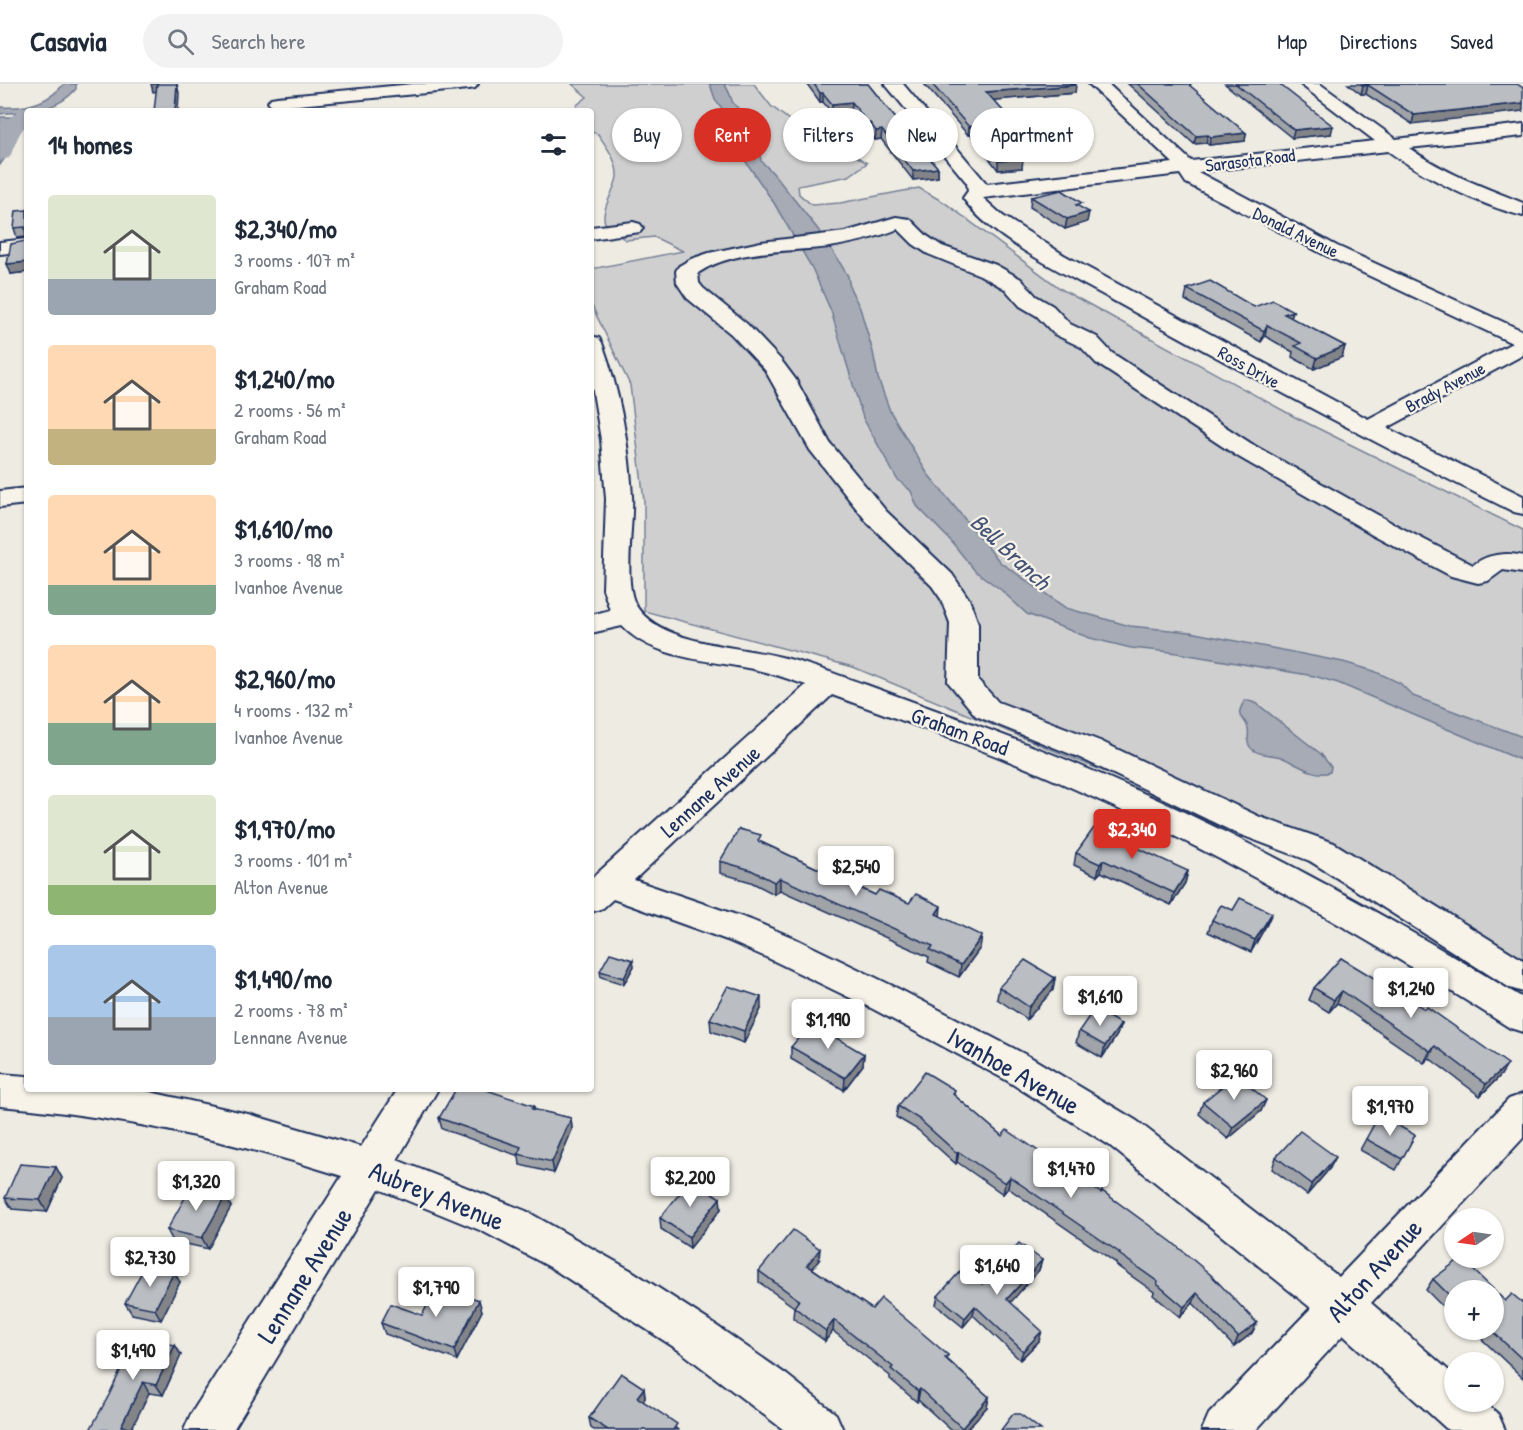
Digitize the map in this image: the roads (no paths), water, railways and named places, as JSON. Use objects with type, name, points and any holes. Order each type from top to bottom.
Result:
[{"type":"street","points":[[276,100],[468,84]]},
{"type":"street","name":"Ross Drive","points":[[894,84],[977,182],[981,201],[1032,244],[1248,367],[1523,506]]},
{"type":"street","name":"Donald Avenue","points":[[1098,84],[1180,159],[1193,178],[1234,202],[1414,290],[1523,339]]},
{"type":"street","points":[[1309,84],[1390,144],[1437,174],[1523,210]]},
{"type":"street","name":"Sarasota Road","points":[[981,201],[1184,168],[1523,130]]},
{"type":"street","points":[[1523,565],[1513,561],[1495,562],[1478,575],[1461,570],[1383,529],[1189,416],[1104,358],[1089,342],[1062,329],[1057,322],[1028,301],[1012,284],[988,270],[935,250],[920,240],[903,223],[896,222],[881,229],[840,239],[703,261],[687,271],[688,283],[694,293],[739,329],[773,365],[784,380],[819,445],[877,517],[942,580],[955,599],[964,623],[963,682],[974,698],[987,709],[1089,749],[1248,825],[1322,852],[1523,978]]},
{"type":"street","points":[[594,233],[633,228]]},
{"type":"street","points":[[0,248],[24,245]]},
{"type":"street","name":"Brady Avenue","points":[[1367,429],[1523,346]]},
{"type":"street","name":"Graham Road","points":[[594,368],[600,418],[619,498],[617,597],[628,615],[649,633],[672,643],[770,663],[828,682],[1018,753],[1103,789],[1227,849],[1369,924],[1523,1017]]},
{"type":"street","points":[[0,500],[24,496]]},
{"type":"street","points":[[594,623],[628,615]]},
{"type":"street","name":"Lennane Avenue","points":[[599,891],[828,682]]},
{"type":"street","name":"Ivanhoe Avenue","points":[[599,891],[739,930],[886,999],[1019,1069],[1123,1133],[1341,1305],[1482,1430]]},
{"type":"street","name":"Aubrey Avenue","points":[[0,1090],[74,1097],[173,1112],[270,1135],[327,1152],[453,1198],[511,1224],[694,1333],[770,1388],[820,1430]]},
{"type":"street","name":"Lennane Avenue","points":[[207,1430],[417,1092]]},
{"type":"street","name":"Alton Avenue","points":[[1225,1430],[1523,1111]]},
{"type":"waterway","points":[[0,153],[12,125],[24,117]]},
{"type":"water label","name":"Bell Branch","points":[[1011,551]]}]
